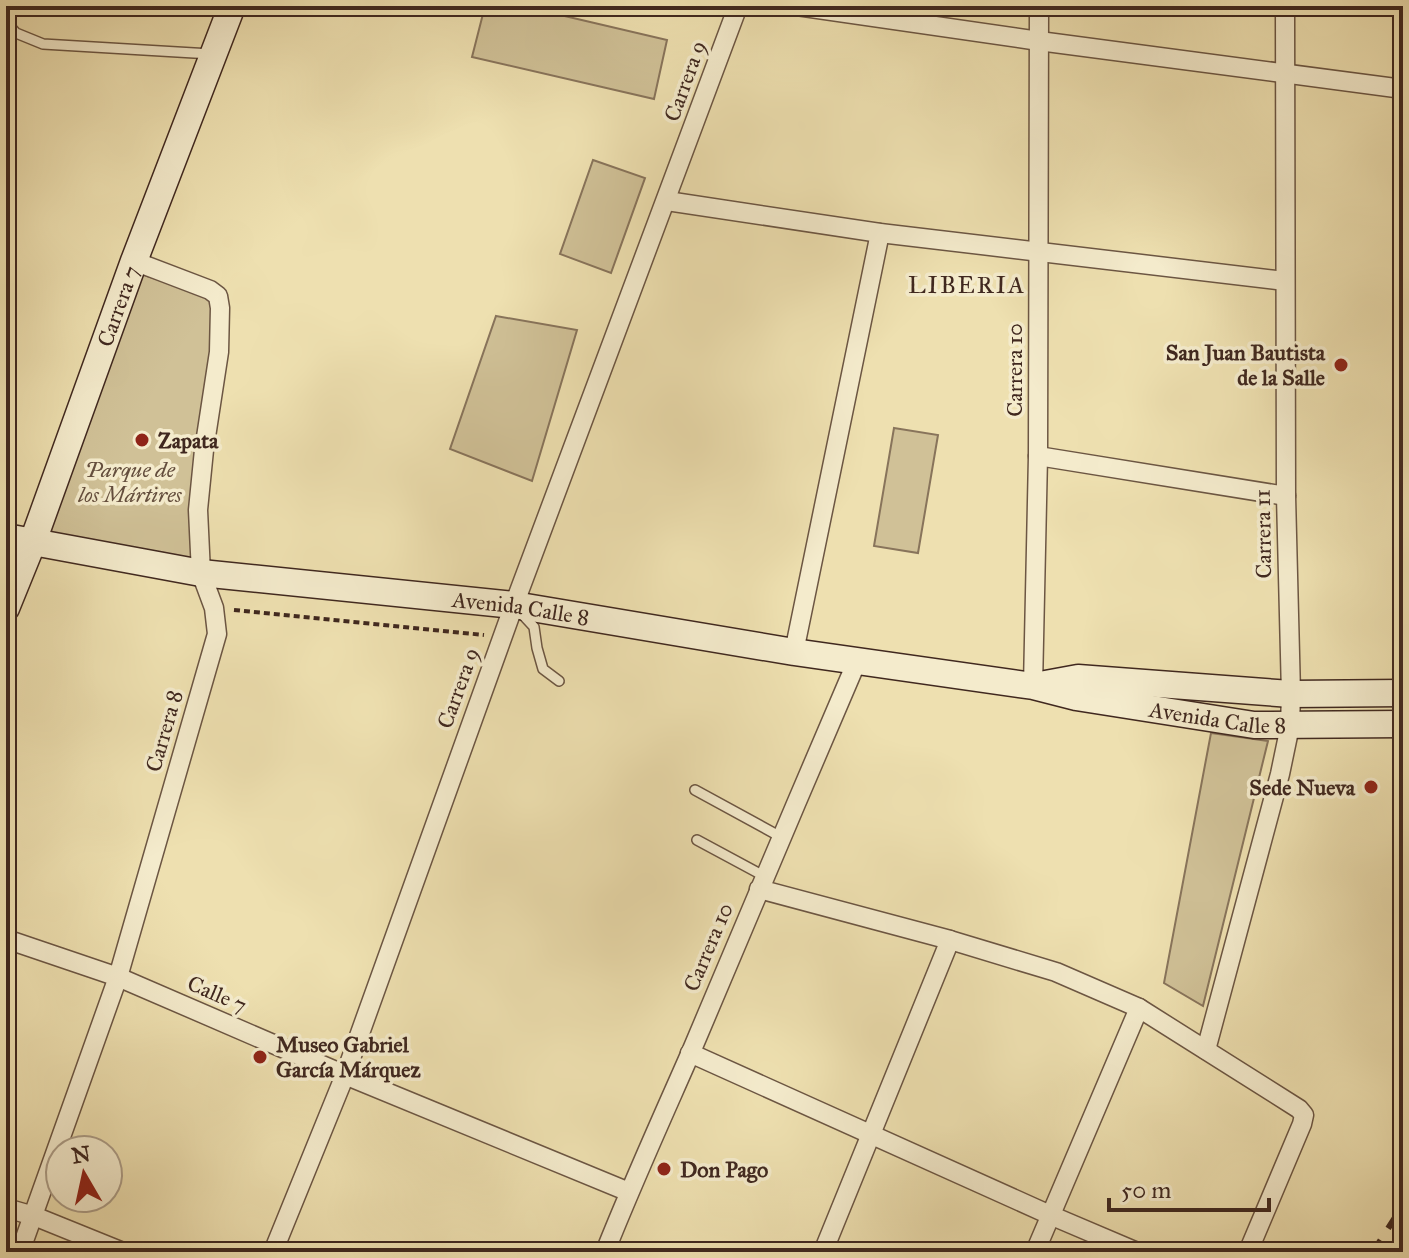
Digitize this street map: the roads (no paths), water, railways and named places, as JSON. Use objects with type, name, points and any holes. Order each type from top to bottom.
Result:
[{"type":"main road","name":"Carrera 7","points":[[6,608],[232,6]]},
{"type":"main road","name":"Avenida Calle 8","points":[[6,537],[201,573],[1033,686],[1076,697],[1254,725],[1403,724]]},
{"type":"main road","name":"Avenida Calle 8","points":[[1033,686],[1078,678],[1291,694],[1403,693]]},
{"type":"street","name":"Carrera 9","points":[[273,1252],[345,1075],[509,616],[738,6]]},
{"type":"street","points":[[797,6],[1403,89]]},
{"type":"street","name":"Carrera 10","points":[[1033,686],[1038,456],[1039,6]]},
{"type":"street","name":"Carrera 11","points":[[1206,1050],[1290,726],[1286,496],[1285,6]]},
{"type":"street","points":[[667,201],[880,233],[1285,281]]},
{"type":"street","points":[[794,652],[880,233]]},
{"type":"street","name":"Carrera 8","points":[[20,1252],[118,977],[217,634],[214,608],[201,573],[198,510],[219,352],[218,296],[210,290],[134,261]]},
{"type":"street","points":[[1038,456],[1286,496]]},
{"type":"street","name":"Carrera 10","points":[[605,1252],[857,661]]},
{"type":"street","points":[[761,882],[1056,972],[1139,1008],[1299,1109],[1304,1115],[1302,1124],[1248,1252]]},
{"type":"street","name":"Calle 7","points":[[6,939],[118,977],[629,1192]]},
{"type":"street","points":[[823,1252],[950,940]]},
{"type":"street","points":[[1035,1252],[1139,1008]]},
{"type":"street","points":[[690,1053],[1137,1252]]},
{"type":"street","points":[[6,1208],[123,1252]]},
{"type":"lane","points":[[6,22],[16,33],[43,44],[215,54]]},
{"type":"lane","points":[[509,616],[534,627],[543,669],[559,681]]},
{"type":"lane","points":[[695,790],[781,837]]},
{"type":"lane","points":[[697,840],[761,882]]},
{"type":"railway","points":[[1373,1252],[1403,1205]]},
{"type":"place","name":"San Juan Bautista de la Salle","points":[[1341,365]]},
{"type":"place","name":"Zapata","points":[[142,440]]},
{"type":"place","name":"Sede Nueva","points":[[1371,787]]},
{"type":"place","name":"Museo Gabriel García Márquez","points":[[260,1057]]},
{"type":"place","name":"Don Pago","points":[[664,1169]]},
{"type":"district","name":"LIBERIA","points":[[967,285]]},
{"type":"park label","name":"Parque de los Mártires","points":[[130,482]]}]
